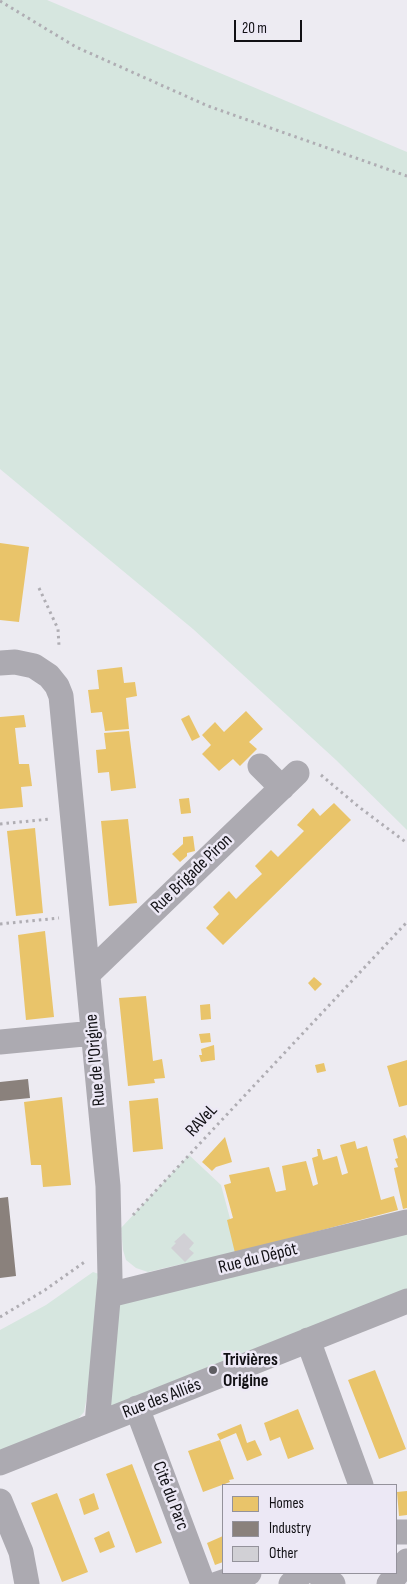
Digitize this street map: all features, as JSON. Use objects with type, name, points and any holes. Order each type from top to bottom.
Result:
[{"type":"street","name":"Rue de l'Origine","points":[[0,664],[15,662],[34,666],[49,676],[57,686],[61,696],[108,1186],[109,1295],[97,1424]]},
{"type":"street","points":[[260,766],[289,781]]},
{"type":"street","name":"Rue Brigade Piron","points":[[88,974],[289,781]]},
{"type":"street","points":[[0,1042],[94,1033]]},
{"type":"street","name":"Rue du Dépôt","points":[[109,1295],[407,1222]]},
{"type":"street","name":"Rue des Alliés","points":[[0,1463],[407,1301]]},
{"type":"street","points":[[308,1340],[361,1484]]},
{"type":"street","name":"Cité du Parc","points":[[137,1408],[203,1584]]},
{"type":"street","points":[[0,1501],[21,1552],[27,1584]]},
{"type":"street","points":[[390,1584],[407,1561]]},
{"type":"street","points":[[217,1584],[246,1574]]},
{"type":"street","points":[[291,1584],[301,1574]]},
{"type":"street","points":[[318,1574],[333,1584]]},
{"type":"path","points":[[0,1],[76,47],[208,106],[407,176]]},
{"type":"path","points":[[40,588],[58,629],[59,646]]},
{"type":"path","points":[[289,781],[312,770],[318,773],[359,807],[407,842]]},
{"type":"path","points":[[0,824],[73,817]]},
{"type":"path","points":[[0,924],[82,916]]},
{"type":"path","name":"RAVeL","points":[[0,1317],[45,1290],[82,1264],[109,1239],[407,922]]},
{"type":"shaded area","points":[[0,0],[47,0],[407,152],[407,830],[336,760],[193,629],[0,469]]},
{"type":"shaded area","points":[[189,1155],[221,1185],[242,1263],[407,1222],[407,1301],[97,1424],[109,1295],[182,1264],[148,1272],[136,1268],[126,1260],[121,1228]]},
{"type":"shaded area","points":[[93,1272],[102,1275],[92,1369],[84,1412],[76,1421],[0,1451],[0,1330],[46,1305]]},
{"type":"building: Homes","points":[[0,543],[29,547],[19,622],[0,620]]},
{"type":"building: Homes","points":[[122,667],[124,683],[135,682],[137,696],[126,698],[129,729],[105,731],[102,712],[91,713],[88,690],[99,689],[97,670]]},
{"type":"building: Homes","points":[[246,711],[263,729],[249,742],[257,749],[240,766],[233,759],[219,771],[202,754],[211,745],[202,735],[215,722],[224,732]]},
{"type":"building: Homes","points":[[24,715],[26,727],[15,728],[19,764],[29,764],[32,786],[21,787],[23,807],[0,809],[0,717]]},
{"type":"building: Homes","points":[[189,715],[200,737],[192,741],[181,719]]},
{"type":"building: Homes","points":[[129,731],[136,788],[111,791],[109,772],[98,773],[96,750],[106,749],[104,733]]},
{"type":"building: Homes","points":[[189,798],[191,813],[181,814],[179,799]]},
{"type":"building: Homes","points":[[334,803],[351,820],[223,945],[206,928],[219,914],[213,907],[229,891],[236,899],[262,874],[255,866],[271,850],[278,857],[304,831],[297,825],[313,808],[320,816]]},
{"type":"building: Homes","points":[[128,819],[137,903],[109,906],[101,821]]},
{"type":"building: Homes","points":[[35,828],[43,913],[16,916],[7,831]]},
{"type":"building: Homes","points":[[193,836],[195,851],[187,853],[187,856],[180,862],[172,854],[183,844],[183,837]]},
{"type":"building: Homes","points":[[45,931],[54,1017],[26,1020],[18,935]]},
{"type":"building: Homes","points":[[314,977],[322,984],[315,991],[308,983]]},
{"type":"building: Homes","points":[[146,996],[153,1061],[162,1059],[165,1078],[154,1079],[155,1083],[128,1086],[119,998]]},
{"type":"building: Homes","points":[[210,1004],[211,1019],[201,1020],[200,1005]]},
{"type":"building: Homes","points":[[210,1033],[211,1042],[201,1043],[199,1034]]},
{"type":"building: Homes","points":[[214,1045],[215,1060],[201,1062],[199,1055],[202,1055],[201,1049]]},
{"type":"building: Homes","points":[[407,1060],[407,1105],[399,1107],[387,1066]]},
{"type":"building: Homes","points":[[324,1063],[326,1071],[317,1073],[315,1065]]},
{"type":"building: Homes","points":[[62,1097],[71,1185],[43,1187],[41,1165],[31,1165],[24,1102]]},
{"type":"building: Homes","points":[[158,1098],[163,1149],[133,1152],[129,1101]]},
{"type":"building: Homes","points":[[405,1135],[407,1139],[407,1208],[403,1209],[394,1168],[398,1167],[395,1159],[398,1158],[393,1139]]},
{"type":"building: Homes","points":[[225,1137],[232,1162],[216,1167],[212,1171],[202,1162]]},
{"type":"building: Homes","points":[[355,1141],[357,1149],[367,1146],[381,1200],[394,1196],[398,1210],[235,1253],[227,1220],[233,1218],[224,1185],[231,1183],[229,1175],[269,1167],[276,1192],[286,1190],[282,1166],[306,1161],[313,1186],[318,1184],[312,1158],[318,1156],[317,1149],[320,1149],[323,1160],[337,1156],[342,1175],[348,1173],[340,1145]]},
{"type":"building: Homes","points":[[375,1370],[406,1449],[379,1459],[348,1380]]},
{"type":"building: Homes","points":[[298,1409],[314,1449],[288,1459],[280,1437],[270,1441],[264,1423]]},
{"type":"building: Homes","points":[[241,1424],[247,1443],[255,1440],[262,1455],[247,1461],[236,1433],[220,1440],[217,1434]]},
{"type":"building: Homes","points":[[220,1440],[234,1479],[203,1492],[188,1451]]},
{"type":"building: Homes","points":[[132,1464],[162,1543],[136,1553],[106,1474]]},
{"type":"building: Homes","points":[[407,1491],[407,1515],[399,1516],[397,1492]]},
{"type":"building: Homes","points":[[57,1493],[88,1572],[62,1582],[31,1503]]},
{"type":"building: Homes","points":[[94,1493],[99,1509],[84,1515],[79,1499]]},
{"type":"building: Homes","points":[[109,1531],[115,1547],[100,1553],[94,1538]]},
{"type":"building: Homes","points":[[222,1536],[222,1562],[215,1565],[207,1543]]},
{"type":"building: Industry","points":[[28,1079],[30,1098],[0,1101],[0,1082]]},
{"type":"building: Industry","points":[[8,1197],[16,1276],[0,1278],[0,1198]]},
{"type":"building: Other","points":[[184,1233],[194,1243],[189,1249],[194,1253],[185,1262],[171,1248],[176,1243],[174,1242]]},
{"type":"place","name":"Trivières Origine","points":[[213,1370]]}]
